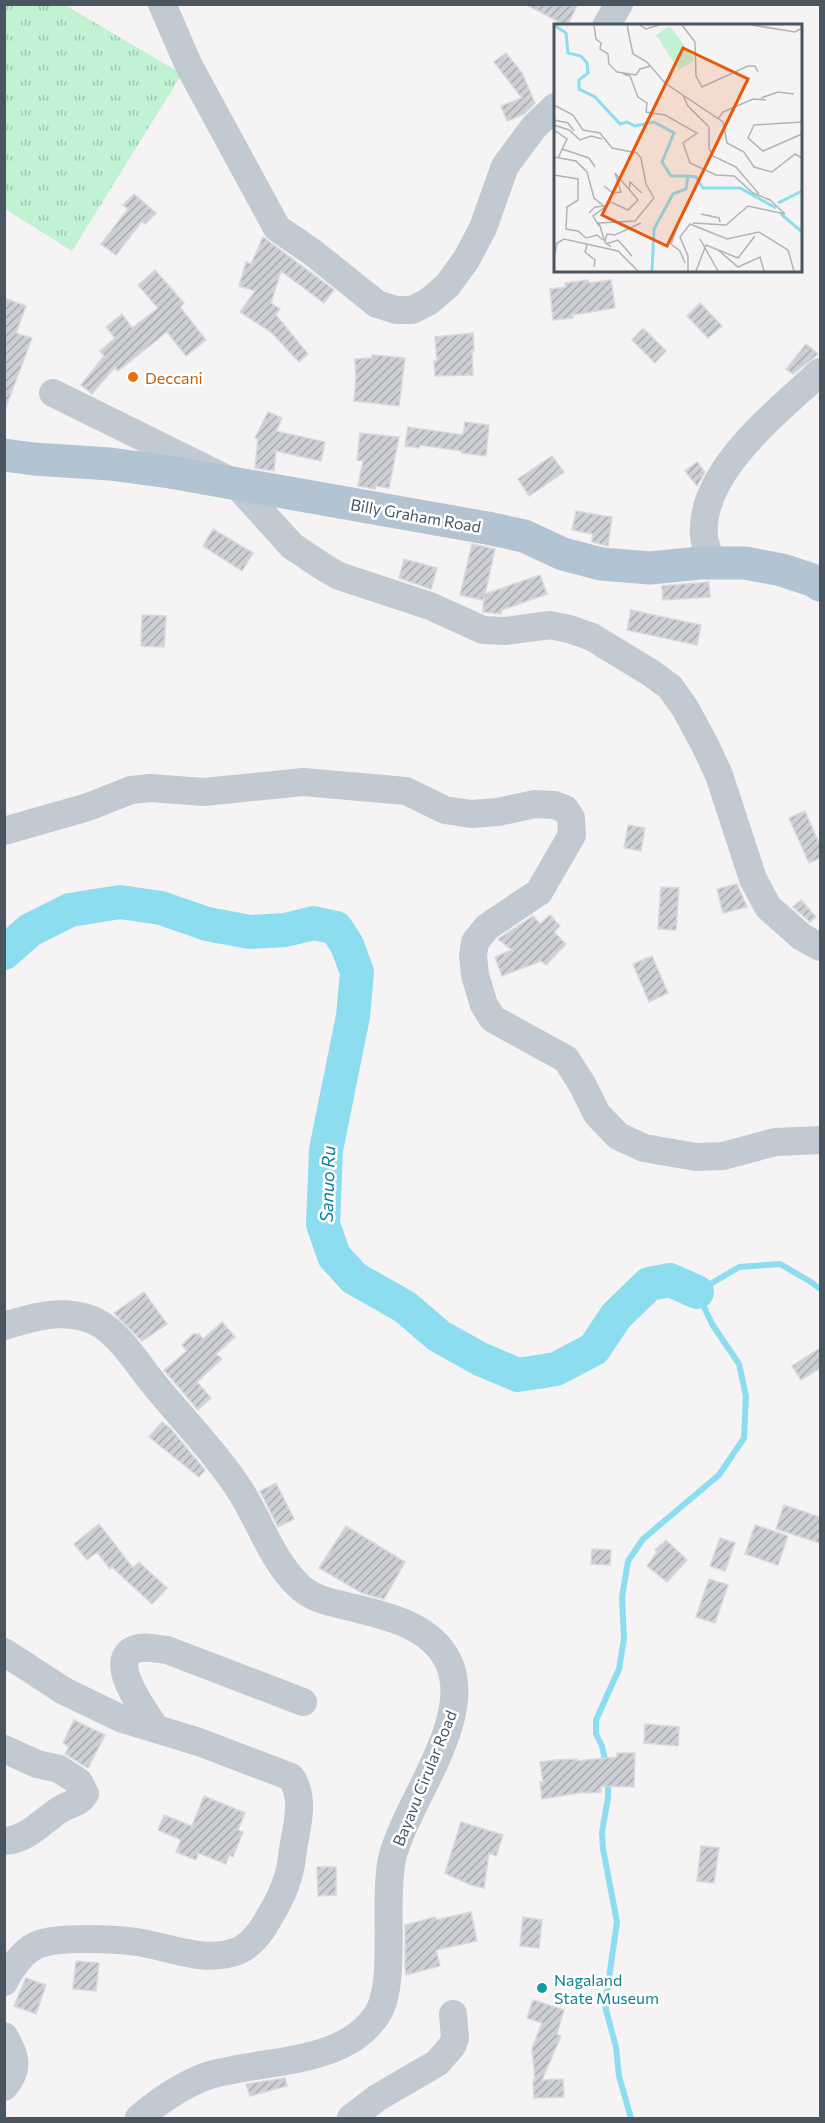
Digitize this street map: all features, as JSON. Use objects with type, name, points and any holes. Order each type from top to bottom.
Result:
[{"type":"main road","name":"Billy Graham Road","points":[[4,455],[110,464],[235,483],[524,536],[563,554],[601,564],[650,568],[712,562],[744,563],[782,570],[816,581],[820,585]]},
{"type":"street","points":[[162,4],[189,66],[277,228],[312,252],[377,304],[396,310],[412,310],[428,302],[447,285],[466,260],[483,228],[505,166],[534,127],[554,108]]},
{"type":"street","points":[[607,24],[619,4]]},
{"type":"street","points":[[712,562],[703,537],[707,501],[733,458],[748,439],[820,372]]},
{"type":"street","points":[[53,393],[235,483],[292,546],[339,576],[430,606],[483,630],[505,631],[550,625],[570,629],[592,637],[670,687],[685,708],[719,775],[753,879],[768,907],[802,937],[820,947]]},
{"type":"street","points":[[4,831],[88,807],[131,790],[150,788],[204,792],[303,782],[406,791],[446,810],[471,814],[498,812],[535,804],[554,804],[565,808],[571,818],[572,835],[539,892],[487,927],[475,942],[473,956],[475,975],[484,1005],[493,1019],[566,1059],[597,1114],[618,1136],[644,1148],[696,1157],[723,1156],[775,1142],[820,1140]]},
{"type":"street","name":"Bayavu Cirular Road","points":[[4,1326],[51,1314],[86,1317],[102,1325],[120,1341],[152,1382],[216,1455],[244,1498],[276,1555],[298,1585],[314,1598],[392,1619],[425,1634],[436,1644],[449,1663],[455,1686],[453,1713],[392,1858],[387,1910],[386,1982],[383,2002],[377,2014],[351,2039],[334,2048],[294,2060],[208,2076],[182,2088],[139,2118]]},
{"type":"street","points":[[156,1729],[125,1676],[123,1666],[126,1656],[134,1649],[144,1647],[167,1650],[303,1702]]},
{"type":"street","points":[[4,1652],[73,1696],[120,1718],[199,1742],[291,1777],[298,1787],[300,1804],[292,1863],[281,1898],[252,1942],[241,1949],[223,1956],[174,1951],[138,1942],[98,1939],[38,1944],[25,1953],[4,1982]]},
{"type":"street","points":[[4,1749],[37,1764],[59,1769],[79,1782],[85,1794],[79,1802],[62,1808],[41,1826],[14,1840],[4,1841]]},
{"type":"street","points":[[351,2118],[377,2098],[437,2062],[452,2046],[455,2038],[453,2014]]},
{"type":"street","points":[[4,2036],[13,2051],[16,2068],[4,2087]]},
{"type":"green space","points":[[4,5],[65,5],[182,74],[72,251],[5,209]]},
{"type":"building","points":[[525,4],[578,4],[568,24],[563,24]]},
{"type":"building","points":[[506,53],[522,73],[535,103],[524,114],[507,121],[501,106],[522,98],[494,62]]},
{"type":"building","points":[[134,194],[156,213],[145,224],[142,221],[116,255],[101,244],[128,209],[123,205]]},
{"type":"building","points":[[263,237],[334,290],[324,303],[281,271],[271,303],[280,309],[276,315],[308,354],[299,362],[271,332],[240,312],[255,291],[239,286],[246,262],[251,264]]},
{"type":"building","points":[[155,270],[184,303],[180,307],[206,340],[186,356],[167,332],[118,371],[115,367],[92,394],[81,385],[104,356],[100,351],[115,338],[106,327],[122,314],[132,328],[158,308],[138,285]]},
{"type":"building","points":[[588,280],[589,283],[611,280],[615,308],[572,315],[573,318],[553,320],[550,289],[566,287],[565,283]]},
{"type":"building","points":[[4,298],[26,306],[16,333],[32,338],[6,407],[4,406]]},
{"type":"building","points":[[700,303],[722,326],[708,338],[687,316]]},
{"type":"building","points":[[643,328],[666,351],[655,363],[632,340]]},
{"type":"building","points":[[473,333],[473,375],[435,376],[434,361],[437,361],[435,337]]},
{"type":"building","points":[[806,344],[818,354],[793,374],[786,369]]},
{"type":"building","points":[[372,355],[405,358],[399,406],[354,401],[355,359],[372,358]]},
{"type":"building","points":[[268,412],[282,418],[276,431],[325,442],[321,461],[276,451],[274,471],[255,468],[258,439],[255,438]]},
{"type":"building","points":[[465,422],[489,425],[486,456],[420,445],[419,448],[405,446],[408,427],[463,435]]},
{"type":"building","points":[[360,433],[399,437],[389,488],[376,486],[375,489],[358,486],[363,461],[357,460]]},
{"type":"building","points":[[552,456],[564,472],[529,496],[518,479]]},
{"type":"building","points":[[697,462],[705,472],[697,486],[685,471]]},
{"type":"building","points":[[576,511],[612,517],[608,546],[592,542],[593,534],[572,530]]},
{"type":"building","points":[[213,529],[253,553],[242,571],[203,546]]},
{"type":"building","points":[[472,544],[495,549],[485,594],[540,575],[547,594],[502,610],[501,614],[483,612],[484,595],[483,600],[460,595]]},
{"type":"building","points":[[404,559],[437,568],[431,589],[399,578]]},
{"type":"building","points":[[709,582],[710,597],[663,600],[662,586]]},
{"type":"building","points":[[631,610],[701,625],[697,645],[627,630]]},
{"type":"building","points":[[142,615],[166,616],[164,647],[141,646]]},
{"type":"building","points":[[805,811],[820,846],[820,858],[809,863],[789,818]]},
{"type":"building","points":[[628,825],[645,828],[641,851],[624,848]]},
{"type":"building","points":[[737,884],[747,907],[723,913],[717,889]]},
{"type":"building","points":[[661,887],[679,888],[676,930],[658,929]]},
{"type":"building","points":[[801,900],[816,917],[810,922],[793,907]]},
{"type":"building","points":[[550,915],[560,926],[554,932],[566,944],[546,965],[541,961],[502,976],[495,957],[512,950],[498,939],[533,916],[540,924]]},
{"type":"building","points":[[652,956],[668,993],[649,1002],[633,964]]},
{"type":"building","points":[[144,1292],[167,1324],[142,1341],[114,1313]]},
{"type":"building","points":[[222,1322],[235,1337],[216,1354],[222,1359],[197,1382],[211,1398],[198,1410],[164,1370],[187,1351],[182,1345],[193,1334],[199,1334],[203,1339]]},
{"type":"building","points":[[820,1348],[820,1368],[801,1380],[792,1366]]},
{"type":"building","points":[[162,1422],[170,1428],[205,1470],[199,1477],[149,1437]]},
{"type":"building","points":[[276,1483],[294,1519],[278,1527],[260,1491]]},
{"type":"building","points":[[784,1505],[820,1517],[820,1543],[776,1529]]},
{"type":"building","points":[[99,1524],[133,1568],[139,1562],[167,1588],[152,1604],[112,1567],[110,1569],[97,1552],[87,1560],[74,1544]]},
{"type":"building","points":[[755,1525],[788,1536],[778,1565],[745,1554]]},
{"type":"building","points":[[346,1526],[405,1562],[384,1599],[362,1593],[319,1568]]},
{"type":"building","points":[[720,1538],[735,1543],[725,1571],[710,1566]]},
{"type":"building","points":[[666,1540],[687,1560],[667,1582],[647,1566],[657,1552],[655,1550]]},
{"type":"building","points":[[592,1549],[611,1550],[610,1565],[591,1564]]},
{"type":"building","points":[[709,1579],[728,1585],[715,1623],[696,1617]]},
{"type":"building","points":[[74,1720],[105,1735],[88,1768],[65,1754],[69,1747],[63,1743]]},
{"type":"building","points":[[645,1724],[679,1727],[678,1746],[644,1743]]},
{"type":"building","points":[[617,1753],[635,1753],[634,1787],[601,1786],[601,1792],[585,1792],[542,1799],[540,1782],[543,1782],[540,1762],[617,1757]]},
{"type":"building","points":[[204,1796],[245,1813],[238,1830],[243,1832],[233,1857],[229,1855],[226,1864],[198,1853],[196,1860],[176,1852],[181,1840],[158,1830],[164,1815],[192,1826]]},
{"type":"building","points":[[461,1822],[503,1835],[496,1856],[489,1853],[484,1888],[471,1885],[445,1873]]},
{"type":"building","points":[[701,1846],[719,1848],[714,1883],[697,1881]]},
{"type":"building","points":[[317,1867],[336,1867],[336,1895],[318,1896]]},
{"type":"building","points":[[471,1912],[477,1941],[436,1950],[440,1966],[406,1975],[405,1925],[435,1917],[436,1920]]},
{"type":"building","points":[[523,1917],[542,1920],[539,1948],[520,1946]]},
{"type":"building","points":[[76,1961],[99,1963],[96,1991],[73,1989]]},
{"type":"building","points":[[26,1978],[46,1985],[36,2014],[14,2006]]},
{"type":"building","points":[[533,2000],[564,2010],[557,2034],[561,2036],[542,2080],[563,2079],[564,2097],[534,2098],[532,2048],[542,2023],[527,2018]]},
{"type":"building","points":[[285,2078],[287,2086],[250,2096],[246,2084]]},
{"type":"waterway","name":"Sanuo Ru","points":[[4,953],[30,930],[70,910],[120,902],[161,908],[207,924],[250,932],[285,930],[314,923],[336,928],[347,945],[357,972],[353,1016],[326,1150],[323,1224],[334,1256],[354,1278],[405,1307],[439,1336],[480,1359],[518,1375],[556,1369],[594,1349],[616,1316],[649,1284],[670,1280],[697,1292]]},
{"type":"waterway","points":[[606,1764],[602,1746],[596,1734],[596,1720],[619,1669],[624,1639],[622,1597],[628,1561],[643,1539],[719,1475],[744,1438],[746,1396],[739,1364],[712,1324],[697,1292],[739,1267],[780,1264],[820,1289]]},
{"type":"waterway","points":[[608,1780],[608,1798],[602,1832],[603,1849],[617,1922],[605,2006],[616,2047],[619,2076],[631,2118]]},
{"type":"place","name":"Deccani","points":[[133,377]]},
{"type":"place","name":"Nagaland State Museum","points":[[542,1988]]}]
